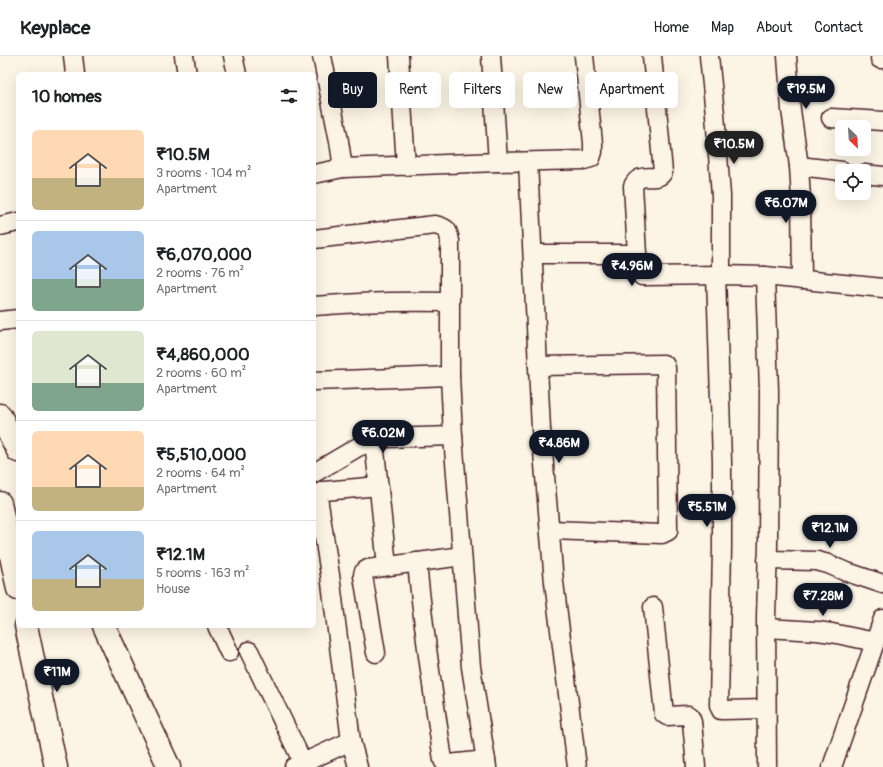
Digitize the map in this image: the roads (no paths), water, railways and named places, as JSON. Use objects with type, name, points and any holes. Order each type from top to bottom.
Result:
[{"type":"street","points":[[73,56],[75,72]]},
{"type":"street","points":[[184,56],[187,72]]},
{"type":"street","points":[[233,56],[237,72]]},
{"type":"street","points":[[322,56],[339,140],[342,168]]},
{"type":"street","points":[[399,56],[406,166]]},
{"type":"street","points":[[492,56],[498,162]]},
{"type":"street","points":[[316,174],[342,168],[584,160],[590,158],[593,152],[594,144],[584,56]]},
{"type":"street","points":[[652,56],[663,172],[662,175],[658,177],[641,177],[633,186],[638,270],[642,276],[765,276],[883,288]]},
{"type":"street","points":[[709,56],[721,196],[719,275],[722,547],[719,705],[721,710],[766,709]]},
{"type":"street","points":[[787,56],[791,110],[799,166],[802,280]]},
{"type":"street","points":[[831,118],[883,121]]},
{"type":"street","points":[[528,162],[541,429],[554,582],[577,767]]},
{"type":"street","points":[[799,166],[835,170]]},
{"type":"street","points":[[871,175],[883,176]]},
{"type":"street","points":[[0,226],[16,222]]},
{"type":"street","points":[[316,239],[435,225],[445,227],[449,232],[450,376],[453,436],[471,667],[487,763],[449,764],[443,760],[428,661],[417,562]]},
{"type":"street","points":[[533,254],[637,254]]},
{"type":"street","points":[[765,276],[769,391],[766,628],[767,767]]},
{"type":"street","points":[[316,306],[364,302],[450,302]]},
{"type":"street","points":[[0,321],[16,319]]},
{"type":"street","points":[[538,366],[663,364],[666,368],[668,532],[662,534],[550,530]]},
{"type":"street","points":[[316,381],[450,376]]},
{"type":"street","points":[[0,415],[16,447]]},
{"type":"street","points":[[316,472],[358,447],[385,438],[453,436]]},
{"type":"street","points":[[374,441],[387,566]]},
{"type":"street","points":[[358,767],[351,740],[330,576],[318,497],[319,493],[324,491],[379,486]]},
{"type":"street","points":[[0,504],[16,579]]},
{"type":"street","points":[[376,652],[364,573],[365,570],[462,556]]},
{"type":"street","points":[[767,560],[817,561],[883,584]]},
{"type":"street","points":[[653,607],[664,714],[667,716],[690,716],[692,721],[696,767]]},
{"type":"street","points":[[832,767],[883,619]]},
{"type":"street","points":[[26,628],[56,767]]},
{"type":"street","points":[[105,628],[169,767]]},
{"type":"street","points":[[218,628],[229,652]]},
{"type":"street","points":[[766,628],[817,631],[875,642]]},
{"type":"street","points":[[249,651],[301,766],[351,740]]}]
